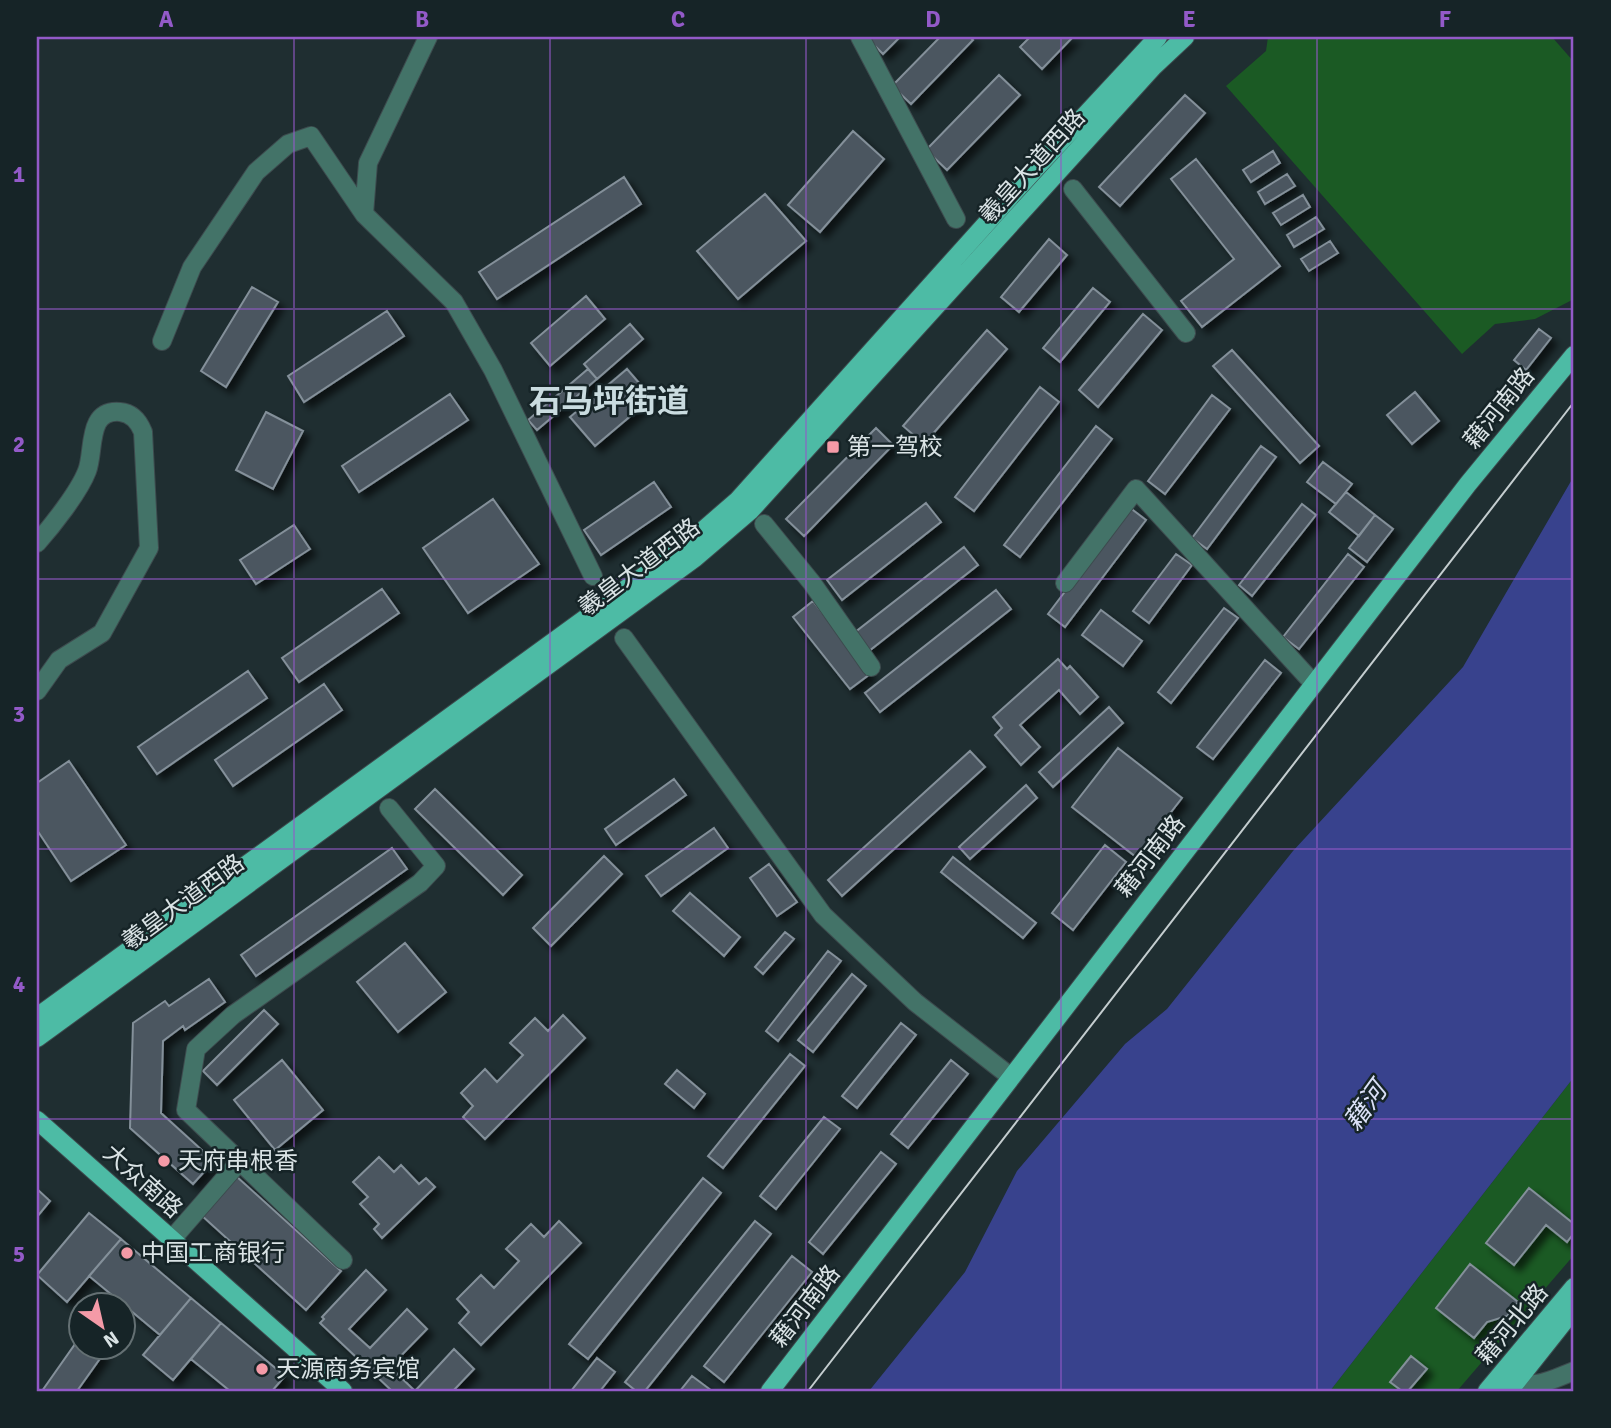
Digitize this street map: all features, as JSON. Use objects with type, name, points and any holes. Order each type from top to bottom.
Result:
[{"type":"main road","name":"羲皇大道西路","points":[[37,1017],[685,546],[738,500],[1028,177],[1158,37]]},
{"type":"main road","name":"羲皇大道西路","points":[[37,1038],[695,558],[750,510],[1153,68],[1185,37]]},
{"type":"main road","name":"藉河南路","points":[[770,1391],[1468,484],[1574,355]]},
{"type":"main road","name":"大众南路","points":[[37,1120],[342,1391]]},
{"type":"main road","name":"藉河北路","points":[[1509,1383],[1574,1287]]},
{"type":"main road","name":"藉河北路","points":[[1486,1391],[1509,1383],[1574,1309]]},
{"type":"street","points":[[364,214],[369,163],[428,37]]},
{"type":"street","points":[[860,37],[956,219]]},
{"type":"street","points":[[162,341],[192,267],[256,172],[288,144],[311,136],[364,214],[454,302],[493,370],[593,576]]},
{"type":"street","points":[[1073,189],[1186,333]]},
{"type":"street","points":[[37,542],[54,524],[88,471],[96,424],[102,417],[118,411],[134,418],[143,432],[149,548],[102,633],[60,660],[37,691]]},
{"type":"street","points":[[1065,583],[1136,489],[1314,684]]},
{"type":"street","points":[[764,524],[812,583],[870,667]]},
{"type":"street","points":[[624,638],[823,915],[915,1002],[1011,1077]]},
{"type":"street","points":[[343,1260],[186,1110],[196,1048],[233,1015],[420,883],[436,866],[389,808]]},
{"type":"street","points":[[172,1240],[240,1161]]},
{"type":"street","points":[[1509,1383],[1537,1385],[1574,1371]]},
{"type":"green space","points":[[1268,37],[1552,37],[1574,62],[1574,299],[1535,319],[1495,324],[1462,354],[1226,86],[1266,51]]},
{"type":"green space","points":[[1574,1077],[1574,1255],[1457,1391],[1330,1391]]},
{"type":"water","name":"藉河","points":[[1574,476],[1574,1077],[1330,1391],[869,1391],[965,1272],[1017,1171],[1125,1044],[1167,1009],[1293,851],[1463,667]]},
{"type":"building","points":[[866,37],[900,37],[883,54]]},
{"type":"building","points":[[940,37],[970,37],[973,40],[911,104],[892,86]]},
{"type":"building","points":[[1030,37],[1073,37],[1042,69],[1020,47]]},
{"type":"building","points":[[999,75],[1020,95],[947,170],[926,150]]},
{"type":"building","points":[[1185,95],[1205,113],[1120,206],[1099,187]]},
{"type":"building","points":[[853,131],[884,159],[820,232],[788,205]]},
{"type":"building","points":[[1273,151],[1280,163],[1251,182],[1243,170]]},
{"type":"building","points":[[1196,159],[1280,266],[1202,327],[1181,301],[1234,259],[1171,179]]},
{"type":"building","points":[[1287,174],[1295,186],[1265,204],[1258,192]]},
{"type":"building","points":[[624,177],[641,204],[497,299],[479,272]]},
{"type":"building","points":[[765,194],[806,241],[738,299],[697,251]]},
{"type":"building","points":[[1303,195],[1310,207],[1281,225],[1273,213]]},
{"type":"building","points":[[1316,217],[1324,229],[1294,247],[1287,235]]},
{"type":"building","points":[[1049,239],[1067,255],[1019,312],[1001,297]]},
{"type":"building","points":[[1330,241],[1338,253],[1309,271],[1301,259]]},
{"type":"building","points":[[252,287],[278,302],[226,387],[201,371]]},
{"type":"building","points":[[1093,288],[1110,302],[1060,362],[1043,348]]},
{"type":"building","points":[[586,296],[605,319],[550,366],[531,343]]},
{"type":"building","points":[[387,311],[404,336],[304,402],[288,376]]},
{"type":"building","points":[[1143,314],[1162,330],[1098,407],[1079,390]]},
{"type":"building","points":[[630,324],[643,339],[597,379],[584,364]]},
{"type":"building","points":[[1539,329],[1551,338],[1526,370],[1514,360]]},
{"type":"building","points":[[987,330],[1007,349],[924,444],[903,426]]},
{"type":"building","points":[[1232,350],[1319,446],[1300,463],[1213,366]]},
{"type":"building","points":[[588,369],[597,379],[537,430],[528,420]]},
{"type":"building","points":[[627,369],[652,398],[595,446],[570,417]]},
{"type":"building","points":[[1040,387],[1059,402],[974,511],[955,497]]},
{"type":"building","points":[[1415,392],[1439,421],[1412,444],[1387,415]]},
{"type":"building","points":[[450,394],[468,420],[359,492],[342,466]]},
{"type":"building","points":[[1212,395],[1230,409],[1165,494],[1148,481]]},
{"type":"building","points":[[266,412],[303,431],[273,489],[236,470]]},
{"type":"building","points":[[1096,426],[1112,439],[1020,557],[1004,545]]},
{"type":"building","points":[[876,428],[893,445],[804,536],[786,519]]},
{"type":"building","points":[[1261,446],[1276,457],[1207,549],[1192,538]]},
{"type":"building","points":[[1323,462],[1352,484],[1336,504],[1307,482]]},
{"type":"building","points":[[654,482],[671,507],[601,555],[584,530]]},
{"type":"building","points":[[1346,492],[1375,515],[1359,536],[1329,512]]},
{"type":"building","points":[[493,499],[539,564],[468,613],[423,548]]},
{"type":"building","points":[[926,503],[941,522],[842,600],[827,580]]},
{"type":"building","points":[[1302,504],[1316,515],[1252,596],[1239,585]]},
{"type":"building","points":[[1129,507],[1146,520],[1065,627],[1048,614]]},
{"type":"building","points":[[1375,515],[1393,529],[1367,562],[1349,548]]},
{"type":"building","points":[[294,525],[310,549],[256,584],[240,560]]},
{"type":"building","points":[[964,547],[978,565],[869,651],[854,633]]},
{"type":"building","points":[[1176,554],[1192,565],[1149,623],[1133,611]]},
{"type":"building","points":[[1348,554],[1364,567],[1299,649],[1283,637]]},
{"type":"building","points":[[382,589],[399,613],[299,682],[282,658]]},
{"type":"building","points":[[996,590],[1011,609],[880,712],[865,693]]},
{"type":"building","points":[[813,601],[870,674],[850,689],[793,617]]},
{"type":"building","points":[[1224,608],[1238,618],[1171,703],[1158,692]]},
{"type":"building","points":[[1101,610],[1142,641],[1123,666],[1082,635]]},
{"type":"building","points":[[1058,659],[1067,669],[1070,666],[1098,697],[1080,714],[1059,690],[1020,725],[1040,747],[1021,765],[995,735],[1002,728],[993,717]]},
{"type":"building","points":[[1265,660],[1281,673],[1213,759],[1197,747]]},
{"type":"building","points":[[248,671],[267,698],[157,774],[138,747]]},
{"type":"building","points":[[324,684],[342,710],[233,786],[215,760]]},
{"type":"building","points":[[1109,707],[1123,723],[1053,787],[1039,772]]},
{"type":"building","points":[[1118,748],[1182,798],[1136,857],[1072,807]]},
{"type":"building","points":[[970,751],[985,767],[842,896],[828,880]]},
{"type":"building","points":[[69,761],[126,845],[71,881],[37,830],[37,783]]},
{"type":"building","points":[[674,779],[686,795],[616,845],[605,829]]},
{"type":"building","points":[[1026,785],[1037,798],[970,859],[959,847]]},
{"type":"building","points":[[435,789],[522,875],[503,895],[415,809]]},
{"type":"building","points":[[714,828],[728,848],[661,896],[646,876]]},
{"type":"building","points":[[1105,845],[1126,862],[1073,930],[1052,913]]},
{"type":"building","points":[[392,848],[407,869],[256,976],[241,955]]},
{"type":"building","points":[[604,856],[622,874],[551,946],[533,928]]},
{"type":"building","points":[[953,857],[1036,923],[1023,938],[941,872]]},
{"type":"building","points":[[769,864],[797,902],[777,916],[750,878]]},
{"type":"building","points":[[690,893],[740,937],[724,956],[673,911]]},
{"type":"building","points":[[785,932],[794,939],[763,974],[755,967]]},
{"type":"building","points":[[405,943],[446,992],[398,1032],[357,982]]},
{"type":"building","points":[[828,951],[841,961],[778,1041],[766,1031]]},
{"type":"building","points":[[852,974],[866,986],[813,1052],[798,1040]]},
{"type":"building","points":[[209,979],[225,1002],[185,1030],[183,1026],[163,1041],[161,1113],[214,1161],[193,1184],[130,1128],[133,1023],[165,1001],[169,1006]]},
{"type":"building","points":[[264,1010],[278,1024],[217,1085],[203,1071]]},
{"type":"building","points":[[563,1015],[585,1038],[485,1139],[463,1117],[473,1106],[461,1093],[485,1069],[497,1082],[523,1055],[510,1043],[535,1018],[548,1031]]},
{"type":"building","points":[[901,1023],[916,1035],[857,1108],[842,1096]]},
{"type":"building","points":[[790,1054],[805,1066],[723,1168],[708,1156]]},
{"type":"building","points":[[282,1060],[323,1110],[275,1150],[234,1100]]},
{"type":"building","points":[[951,1060],[968,1074],[908,1148],[891,1134]]},
{"type":"building","points":[[677,1070],[705,1094],[694,1108],[665,1084]]},
{"type":"building","points":[[824,1117],[840,1129],[776,1209],[760,1196]]},
{"type":"building","points":[[881,1152],[896,1164],[823,1254],[809,1242]]},
{"type":"building","points":[[379,1157],[394,1172],[401,1165],[419,1184],[426,1178],[435,1187],[382,1238],[374,1229],[379,1224],[360,1204],[368,1197],[353,1182]]},
{"type":"building","points":[[236,1176],[341,1271],[306,1310],[201,1215]]},
{"type":"building","points":[[703,1178],[721,1193],[588,1359],[569,1344]]},
{"type":"building","points":[[1529,1188],[1574,1224],[1574,1233],[1567,1242],[1546,1225],[1514,1265],[1486,1243]]},
{"type":"building","points":[[37,1189],[50,1201],[37,1217]]},
{"type":"building","points":[[89,1213],[121,1239],[76,1292],[66,1292],[66,1301],[37,1275]]},
{"type":"building","points":[[559,1221],[581,1243],[481,1345],[459,1323],[469,1312],[457,1299],[481,1275],[494,1288],[519,1261],[506,1249],[531,1224],[544,1237]]},
{"type":"building","points":[[755,1221],[771,1234],[645,1391],[636,1391],[625,1382]]},
{"type":"building","points":[[121,1239],[191,1298],[160,1335],[136,1315],[136,1292],[108,1292],[89,1276]]},
{"type":"building","points":[[792,1256],[812,1272],[724,1382],[704,1366]]},
{"type":"building","points":[[1470,1264],[1518,1302],[1507,1316],[1487,1322],[1474,1338],[1436,1308]]},
{"type":"building","points":[[366,1270],[386,1290],[349,1329],[370,1348],[407,1309],[427,1329],[390,1367],[415,1391],[392,1391],[320,1323],[324,1319],[322,1317]]},
{"type":"building","points":[[191,1298],[221,1323],[173,1380],[143,1355]]},
{"type":"building","points":[[221,1323],[285,1376],[272,1391],[230,1391],[191,1359]]},
{"type":"building","points":[[454,1349],[474,1369],[453,1391],[415,1391]]},
{"type":"building","points":[[1411,1356],[1427,1369],[1408,1391],[1402,1391],[1390,1382]]},
{"type":"building","points":[[66,1357],[66,1362],[98,1362],[77,1391],[42,1391]]},
{"type":"building","points":[[597,1358],[615,1372],[600,1391],[571,1391]]},
{"type":"building","points":[[692,1376],[712,1391],[680,1391]]},
{"type":"tram line","points":[[808,1391],[1574,402]]},
{"type":"place","name":"第一驾校","points":[[833,447]]},
{"type":"place","name":"天府串根香","points":[[164,1161]]},
{"type":"place","name":"中国工商银行","points":[[127,1253]]},
{"type":"place","name":"天源商务宾馆","points":[[262,1369]]},
{"type":"district","name":"石马坪街道","points":[[609,401]]}]
